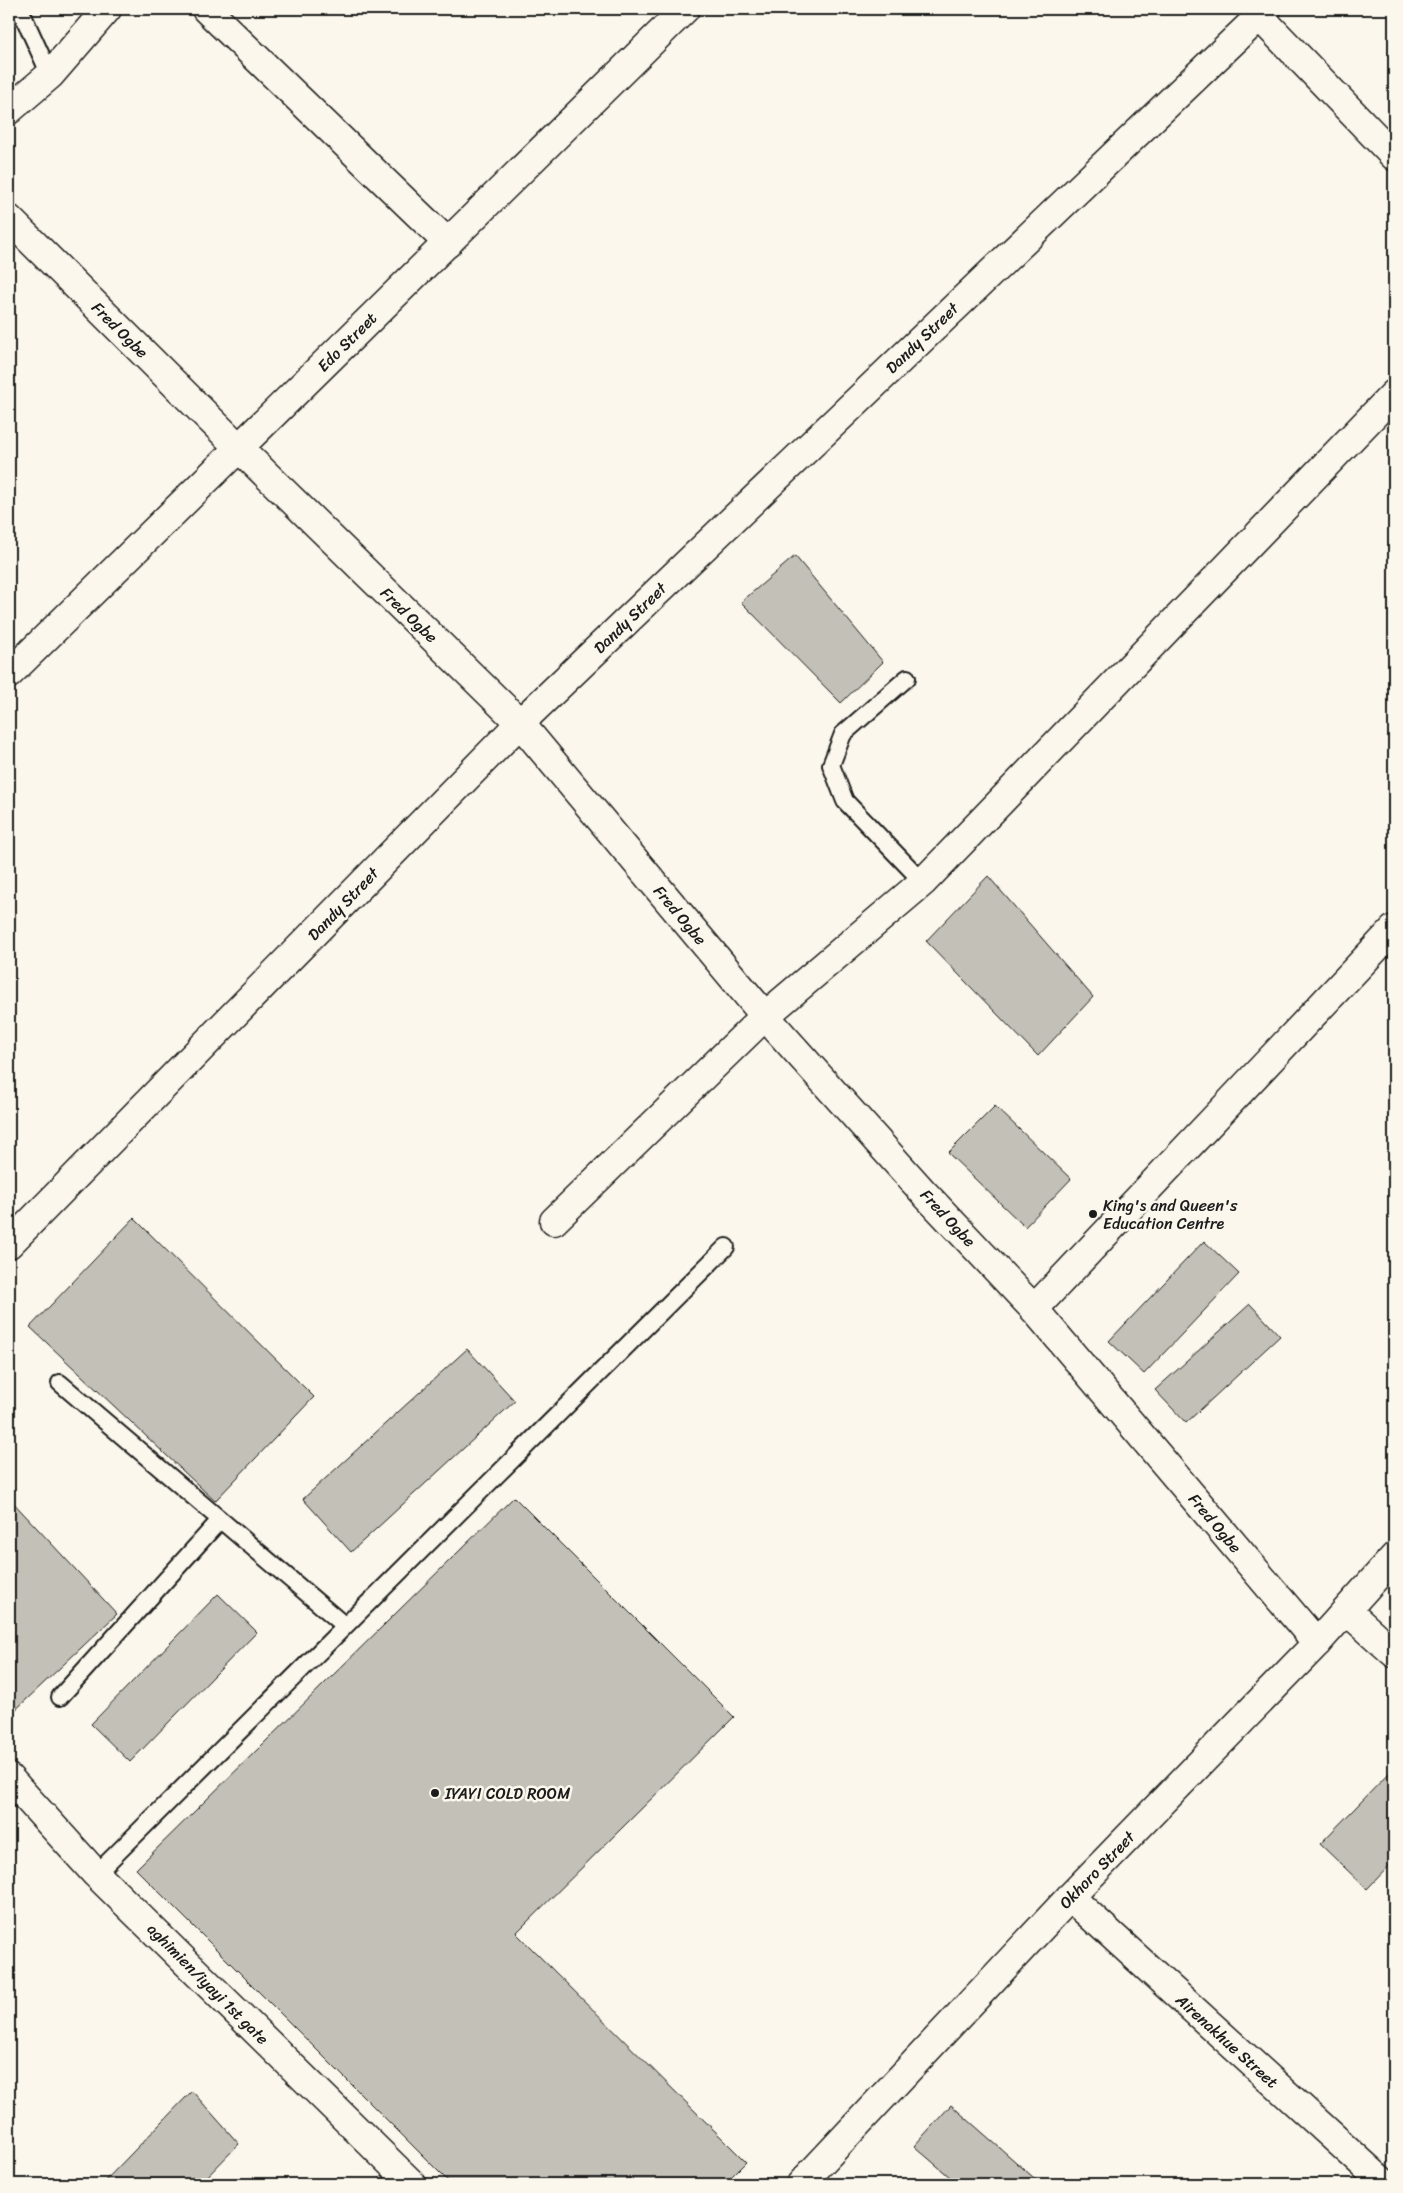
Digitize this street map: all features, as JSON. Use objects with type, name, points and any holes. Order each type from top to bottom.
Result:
[{"type":"street","points":[[9,110],[50,75],[107,9]]},
{"type":"street","points":[[206,9],[448,243]]},
{"type":"street","name":"Edo Street","points":[[9,674],[685,9]]},
{"type":"street","points":[[1263,12],[1394,156]]},
{"type":"street","name":"Dandy Street","points":[[9,1244],[520,723],[1263,12]]},
{"type":"street","name":"Fred Ogbe","points":[[9,219],[239,448],[520,723],[765,1016],[925,1194],[1034,1309],[1317,1643]]},
{"type":"street","points":[[554,1221],[765,1016],[923,882],[1394,394]]},
{"type":"street","points":[[1034,1309],[1394,929]]},
{"type":"street","name":"Okhoro Street","points":[[801,2184],[1070,1897],[1317,1643],[1394,1557]]},
{"type":"street","points":[[1347,1611],[1394,1653]]},
{"type":"street","name":"aghimien/iyayi 1st gate","points":[[9,1778],[96,1874],[412,2184]]},
{"type":"street","name":"Airenakhue Street","points":[[1070,1897],[1385,2184]]},
{"type":"lane","points":[[20,9],[50,75]]},
{"type":"lane","points":[[907,678],[843,734],[831,765],[845,800],[923,882]]},
{"type":"lane","points":[[96,1874],[344,1625],[726,1248]]},
{"type":"lane","points":[[60,1383],[344,1625]]},
{"type":"lane","points":[[60,1697],[220,1520]]},
{"type":"building","points":[[795,556],[883,662],[841,703],[741,602]]},
{"type":"building","points":[[988,876],[1093,997],[1038,1056],[926,941]]},
{"type":"building","points":[[995,1106],[1071,1179],[1025,1227],[948,1153]]},
{"type":"building","points":[[134,1218],[314,1397],[215,1501],[30,1327]]},
{"type":"building","points":[[1204,1241],[1239,1274],[1144,1374],[1109,1341]]},
{"type":"building","points":[[1250,1304],[1280,1336],[1186,1423],[1155,1390]]},
{"type":"building","points":[[467,1349],[515,1401],[351,1552],[303,1499]]},
{"type":"building","name":"IYAYI COLD ROOM","points":[[514,1497],[734,1717],[516,1933],[746,2162],[724,2184],[451,2184],[136,1869]]},
{"type":"building","points":[[9,1498],[117,1614],[9,1716]]},
{"type":"building","points":[[218,1594],[257,1632],[130,1762],[91,1724]]},
{"type":"building","points":[[1394,1768],[1394,1861],[1367,1889],[1320,1844]]},
{"type":"building","points":[[192,2091],[239,2144],[200,2184],[102,2184]]},
{"type":"building","points":[[951,2105],[1041,2184],[958,2184],[914,2146]]},
{"type":"place","name":"King's and Queen's Education Centre","points":[[1093,1214]]},
{"type":"place","name":"IYAYI COLD ROOM","points":[[435,1793]]}]
